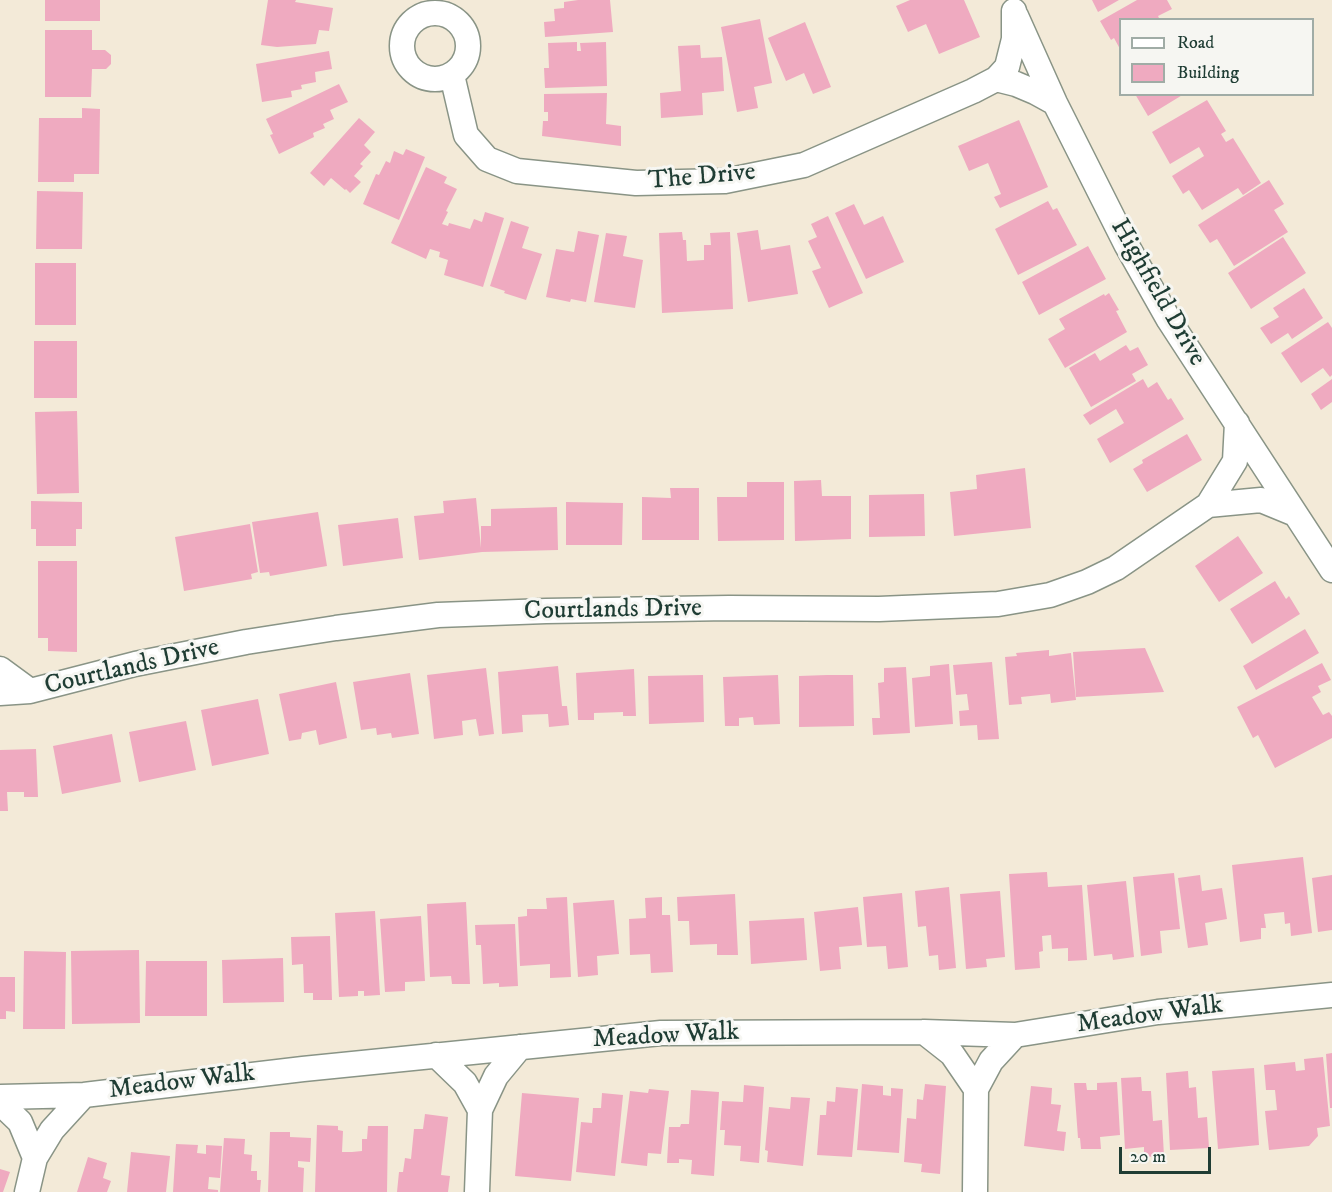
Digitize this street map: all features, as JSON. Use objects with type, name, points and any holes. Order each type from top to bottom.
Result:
[{"type":"street","points":[[1012,6],[1014,39],[1007,67],[996,79],[1016,84],[1055,103]]},
{"type":"street","name":"Highfield Drive","points":[[1012,6],[1055,103],[1137,263],[1169,320],[1332,570]]},
{"type":"street","name":"The Drive","points":[[452,75],[466,135],[487,159],[517,171],[636,183],[725,181],[804,165],[996,79]]},
{"type":"street","name":"Courtlands Drive","points":[[0,693],[30,691],[135,664],[246,642],[438,615],[695,609],[879,609],[998,604],[1050,595],[1087,582],[1124,563],[1208,505],[1235,461],[1237,423]]},
{"type":"street","name":"Courtlands Drive","points":[[1208,505],[1261,500],[1295,514]]},
{"type":"street","points":[[0,669],[30,691]]},
{"type":"street","name":"Meadow Walk","points":[[0,1097],[84,1095],[303,1069],[661,1033],[924,1032],[1015,1035],[1158,1012],[1332,995]]},
{"type":"street","points":[[924,1032],[952,1054],[976,1089]]},
{"type":"street","points":[[975,1192],[976,1089],[991,1061],[1015,1035]]},
{"type":"street","points":[[477,1192],[480,1110],[496,1076],[520,1047]]},
{"type":"street","points":[[436,1055],[465,1083],[480,1110]]},
{"type":"street","points":[[27,1192],[35,1158],[51,1130],[84,1095]]},
{"type":"street","points":[[0,1103],[20,1122],[35,1158]]},
{"type":"building","points":[[45,0],[100,0],[100,21],[45,21]]},
{"type":"building","points":[[268,0],[296,0],[295,2],[333,8],[329,31],[319,30],[316,44],[277,47],[261,45]]},
{"type":"building","points":[[610,0],[613,32],[545,37],[544,22],[555,21],[554,9],[564,8],[564,2]]},
{"type":"building","points":[[910,0],[964,0],[980,37],[939,54],[926,24],[908,32],[896,6]]},
{"type":"building","points":[[1092,0],[1119,0],[1098,12]]},
{"type":"building","points":[[1137,0],[1167,0],[1172,9],[1158,16],[1159,18],[1119,18],[1119,47],[1114,38],[1111,40],[1100,21]]},
{"type":"building","points":[[760,19],[772,83],[754,87],[758,108],[737,112],[721,27]]},
{"type":"building","points":[[805,22],[831,87],[813,94],[804,73],[786,81],[768,38]]},
{"type":"building","points":[[45,30],[92,30],[92,50],[105,50],[111,55],[111,64],[106,69],[92,69],[91,97],[45,97]]},
{"type":"building","points":[[577,42],[577,51],[581,51],[580,43],[606,42],[607,86],[545,88],[544,68],[549,68],[548,43]]},
{"type":"building","points":[[700,45],[701,58],[722,57],[724,91],[702,93],[703,115],[661,118],[660,93],[681,91],[678,46]]},
{"type":"building","points":[[329,51],[332,69],[315,72],[316,82],[301,85],[302,89],[291,91],[292,97],[262,102],[256,64]]},
{"type":"building","points":[[339,84],[348,102],[330,110],[334,119],[323,124],[325,128],[313,133],[314,137],[279,154],[270,135],[273,134],[266,119]]},
{"type":"building","points":[[607,93],[606,124],[621,126],[621,146],[542,136],[543,121],[548,121],[548,112],[544,112],[544,94]]},
{"type":"building","points":[[1136,96],[1181,96],[1148,116]]},
{"type":"building","points":[[1207,100],[1226,131],[1221,134],[1226,142],[1233,138],[1261,183],[1243,195],[1238,188],[1202,210],[1189,190],[1183,194],[1172,176],[1204,156],[1199,147],[1170,164],[1152,132]]},
{"type":"building","points":[[82,108],[100,109],[99,174],[74,174],[74,182],[38,182],[39,118],[82,118]]},
{"type":"building","points":[[359,118],[375,132],[364,145],[371,152],[360,164],[363,166],[354,176],[361,182],[350,193],[331,178],[324,186],[310,173]]},
{"type":"building","points":[[1019,120],[1048,187],[1000,208],[994,197],[1001,194],[988,163],[969,171],[958,146]]},
{"type":"building","points":[[406,149],[425,157],[399,220],[363,204],[376,174],[379,175],[386,161],[390,163],[394,151],[403,155]]},
{"type":"building","points":[[426,167],[447,177],[444,183],[457,189],[442,224],[448,226],[449,223],[470,229],[474,219],[482,222],[485,212],[504,218],[483,287],[444,275],[448,260],[439,257],[440,252],[430,249],[426,259],[391,243]]},
{"type":"building","points":[[1269,180],[1284,204],[1274,210],[1288,232],[1234,266],[1217,239],[1210,243],[1198,225]]},
{"type":"building","points":[[37,191],[83,192],[82,249],[36,249]]},
{"type":"building","points":[[1048,201],[1053,210],[1057,208],[1077,245],[1018,275],[995,229]]},
{"type":"building","points":[[854,204],[864,225],[883,216],[904,262],[866,279],[835,213]]},
{"type":"building","points":[[828,216],[863,293],[829,308],[812,271],[821,268],[808,241],[817,237],[811,224]]},
{"type":"building","points":[[511,221],[529,227],[522,248],[542,254],[526,300],[490,286]]},
{"type":"building","points":[[758,230],[761,250],[790,245],[798,294],[748,302],[737,233]]},
{"type":"building","points":[[578,231],[599,235],[586,302],[571,299],[570,302],[546,297],[556,249],[574,252]]},
{"type":"building","points":[[682,232],[683,240],[686,240],[687,261],[704,260],[704,245],[711,245],[710,233],[730,232],[733,309],[662,313],[659,233]]},
{"type":"building","points":[[606,233],[627,236],[623,256],[643,260],[635,308],[594,302]]},
{"type":"building","points":[[1283,237],[1306,273],[1251,309],[1228,273]]},
{"type":"building","points":[[1088,246],[1106,279],[1039,315],[1022,282]]},
{"type":"building","points":[[35,263],[76,263],[76,325],[35,325]]},
{"type":"building","points":[[1304,288],[1323,318],[1292,339],[1288,333],[1271,344],[1260,328],[1279,317],[1273,308]]},
{"type":"building","points":[[1109,293],[1119,310],[1116,311],[1127,332],[1065,368],[1048,339],[1065,329],[1059,319]]},
{"type":"building","points":[[1328,322],[1332,328],[1332,375],[1330,377],[1323,368],[1301,383],[1281,353]]},
{"type":"building","points":[[34,341],[77,341],[77,398],[34,398]]},
{"type":"building","points":[[1126,345],[1130,351],[1138,347],[1148,365],[1132,374],[1136,381],[1091,407],[1069,368],[1095,353],[1100,361]]},
{"type":"building","points":[[1143,379],[1148,388],[1157,382],[1168,400],[1171,398],[1184,419],[1110,463],[1097,439],[1124,423],[1116,409],[1090,425],[1083,415]]},
{"type":"building","points":[[1332,379],[1332,402],[1321,410],[1311,394]]},
{"type":"building","points":[[77,411],[79,493],[37,494],[35,412]]},
{"type":"building","points":[[1187,434],[1202,460],[1147,492],[1133,469],[1143,463],[1142,460]]},
{"type":"building","points":[[1025,468],[1031,528],[954,536],[950,492],[977,489],[976,475]]},
{"type":"building","points":[[821,480],[822,496],[851,496],[851,539],[795,541],[794,481]]},
{"type":"building","points":[[747,482],[784,482],[784,540],[718,541],[717,497],[747,497]]},
{"type":"building","points":[[670,488],[699,488],[699,540],[642,540],[642,497],[671,498]]},
{"type":"building","points":[[924,494],[925,536],[869,537],[869,495]]},
{"type":"building","points":[[476,498],[481,548],[481,526],[491,526],[491,509],[557,507],[558,550],[482,552],[419,560],[414,516],[444,513],[443,501]]},
{"type":"building","points":[[31,501],[82,502],[82,529],[76,529],[76,546],[36,546],[36,529],[31,529]]},
{"type":"building","points":[[566,502],[623,503],[622,545],[566,545]]},
{"type":"building","points":[[318,512],[327,566],[270,576],[269,572],[260,573],[252,522]]},
{"type":"building","points":[[398,518],[403,558],[343,566],[338,525]]},
{"type":"building","points":[[250,524],[258,572],[251,574],[252,579],[184,591],[175,537]]},
{"type":"building","points":[[1238,536],[1263,573],[1219,602],[1195,566]]},
{"type":"building","points":[[38,561],[77,561],[77,652],[48,651],[48,638],[38,638]]},
{"type":"building","points":[[1275,581],[1286,599],[1289,596],[1300,614],[1252,644],[1230,609]]},
{"type":"building","points":[[1305,629],[1319,653],[1256,690],[1243,666]]},
{"type":"building","points":[[1145,648],[1164,692],[1076,697],[1073,652]]},
{"type":"building","points":[[1049,650],[1049,656],[1071,653],[1076,700],[1051,703],[1050,694],[1021,697],[1022,704],[1009,705],[1005,657],[1017,656],[1016,653]]},
{"type":"building","points":[[992,662],[999,739],[978,740],[977,725],[960,726],[959,711],[969,710],[967,694],[956,695],[953,665]]},
{"type":"building","points":[[1322,663],[1331,680],[1318,686],[1321,692],[1312,697],[1323,715],[1329,712],[1332,716],[1332,738],[1275,768],[1258,735],[1253,738],[1237,707]]},
{"type":"building","points":[[949,664],[953,724],[915,727],[912,678],[930,676],[930,666]]},
{"type":"building","points":[[558,666],[562,706],[567,706],[569,725],[549,727],[548,714],[522,715],[523,732],[502,734],[498,672]]},
{"type":"building","points":[[906,667],[910,733],[873,735],[872,718],[880,718],[878,683],[884,682],[884,668]]},
{"type":"building","points":[[486,668],[494,734],[479,736],[476,719],[462,721],[463,735],[434,739],[427,675]]},
{"type":"building","points":[[634,669],[636,716],[623,716],[623,712],[594,713],[594,720],[578,720],[576,673]]},
{"type":"building","points":[[410,673],[419,734],[392,738],[391,733],[377,735],[376,728],[361,730],[353,682]]},
{"type":"building","points":[[703,675],[704,722],[649,724],[648,676]]},
{"type":"building","points":[[778,675],[780,724],[754,725],[753,717],[739,718],[739,726],[725,726],[723,677]]},
{"type":"building","points":[[853,675],[854,726],[799,727],[799,676]]},
{"type":"building","points":[[336,682],[347,738],[319,745],[316,730],[302,733],[301,739],[289,741],[279,694]]},
{"type":"building","points":[[258,699],[269,754],[212,766],[201,710]]},
{"type":"building","points":[[186,721],[196,770],[139,782],[129,732]]},
{"type":"building","points":[[112,734],[121,782],[62,794],[53,746]]},
{"type":"building","points":[[36,749],[38,797],[24,797],[24,792],[7,792],[8,811],[0,811],[0,750]]},
{"type":"building","points":[[1303,857],[1312,933],[1291,936],[1290,923],[1285,924],[1284,912],[1264,914],[1266,928],[1261,928],[1261,939],[1240,942],[1232,865]]},
{"type":"building","points":[[1047,872],[1048,887],[1082,885],[1087,960],[1068,961],[1068,948],[1052,949],[1051,935],[1042,936],[1043,951],[1039,952],[1040,968],[1015,970],[1009,874]]},
{"type":"building","points":[[1174,873],[1180,929],[1160,931],[1162,953],[1141,956],[1133,877]]},
{"type":"building","points":[[1200,875],[1202,891],[1222,888],[1227,919],[1205,923],[1208,945],[1188,948],[1178,878]]},
{"type":"building","points":[[1332,875],[1332,930],[1318,932],[1312,878]]},
{"type":"building","points":[[1126,881],[1134,957],[1113,960],[1112,954],[1094,956],[1087,885]]},
{"type":"building","points":[[949,887],[956,968],[939,970],[938,955],[929,956],[926,926],[918,927],[915,891]]},
{"type":"building","points":[[1000,891],[1005,957],[986,959],[987,967],[966,969],[960,894]]},
{"type":"building","points":[[902,893],[908,967],[888,969],[886,946],[867,947],[863,897]]},
{"type":"building","points":[[735,894],[738,955],[717,955],[717,944],[690,945],[689,921],[678,921],[677,897]]},
{"type":"building","points":[[567,897],[571,977],[550,978],[550,964],[520,966],[518,917],[527,916],[527,909],[547,909],[546,898]]},
{"type":"building","points":[[662,897],[662,915],[670,915],[673,972],[651,973],[650,954],[630,955],[629,919],[646,918],[645,898]]},
{"type":"building","points":[[614,900],[619,954],[597,956],[598,975],[578,977],[573,903]]},
{"type":"building","points":[[466,902],[470,984],[452,984],[451,976],[430,977],[427,904]]},
{"type":"building","points":[[858,907],[862,945],[839,947],[841,969],[820,971],[814,912]]},
{"type":"building","points":[[375,911],[380,995],[364,996],[364,991],[358,991],[358,996],[339,997],[335,913]]},
{"type":"building","points":[[421,916],[425,981],[405,982],[405,991],[385,992],[380,919]]},
{"type":"building","points":[[804,918],[807,960],[751,964],[749,921]]},
{"type":"building","points":[[515,924],[518,986],[499,987],[499,983],[483,984],[481,945],[476,945],[475,925]]},
{"type":"building","points":[[330,936],[332,1000],[313,1000],[313,993],[304,993],[303,964],[292,965],[291,937]]},
{"type":"building","points":[[139,950],[140,1023],[72,1024],[71,951]]},
{"type":"building","points":[[24,951],[66,952],[65,1029],[23,1029]]},
{"type":"building","points":[[283,958],[284,1002],[223,1003],[222,960]]},
{"type":"building","points":[[146,961],[207,961],[207,1016],[145,1016]]},
{"type":"building","points":[[0,977],[15,977],[15,1012],[6,1011],[6,1019],[0,1019]]},
{"type":"building","points":[[1332,1053],[1332,1108],[1330,1108],[1326,1054]]},
{"type":"building","points":[[1323,1057],[1330,1126],[1317,1128],[1318,1136],[1309,1146],[1269,1150],[1265,1111],[1277,1110],[1275,1090],[1266,1090],[1264,1065],[1295,1062],[1296,1071],[1305,1070],[1304,1059]]},
{"type":"building","points":[[1254,1068],[1259,1145],[1218,1149],[1212,1071]]},
{"type":"building","points":[[1188,1071],[1189,1088],[1196,1087],[1198,1118],[1207,1117],[1209,1148],[1170,1150],[1166,1073]]},
{"type":"building","points":[[1141,1077],[1142,1091],[1151,1091],[1153,1121],[1162,1120],[1164,1156],[1144,1157],[1144,1147],[1125,1149],[1121,1078]]},
{"type":"building","points":[[1117,1082],[1120,1135],[1100,1137],[1101,1149],[1081,1149],[1080,1138],[1078,1138],[1074,1083],[1086,1083],[1087,1090],[1097,1090],[1097,1083]]},
{"type":"building","points":[[862,1084],[883,1086],[883,1095],[891,1096],[891,1088],[903,1089],[899,1153],[857,1150]]},
{"type":"building","points":[[925,1084],[946,1086],[940,1174],[921,1172],[922,1164],[904,1162],[907,1118],[916,1119],[917,1099],[923,1100]]},
{"type":"building","points":[[744,1085],[764,1087],[759,1163],[740,1161],[741,1146],[724,1145],[725,1130],[720,1130],[722,1101],[743,1102]]},
{"type":"building","points":[[1031,1086],[1052,1088],[1051,1104],[1061,1105],[1057,1131],[1066,1132],[1064,1151],[1024,1146]]},
{"type":"building","points":[[836,1087],[858,1089],[852,1157],[817,1155],[820,1115],[826,1115],[827,1101],[835,1102]]},
{"type":"building","points":[[649,1089],[669,1091],[661,1154],[648,1153],[647,1166],[621,1163],[630,1091],[648,1093]]},
{"type":"building","points":[[691,1090],[719,1092],[714,1176],[691,1174],[692,1160],[679,1159],[679,1163],[667,1163],[669,1127],[689,1124]]},
{"type":"building","points":[[522,1093],[579,1098],[571,1181],[515,1176]]},
{"type":"building","points":[[602,1093],[623,1095],[615,1176],[576,1172],[581,1122],[592,1123],[593,1108],[601,1108]]},
{"type":"building","points":[[791,1097],[810,1098],[803,1166],[767,1162],[768,1151],[765,1150],[769,1107],[790,1109]]},
{"type":"building","points":[[425,1114],[448,1117],[441,1175],[450,1176],[448,1192],[397,1192],[399,1172],[403,1172],[405,1158],[411,1159],[414,1129],[423,1129]]},
{"type":"building","points":[[317,1125],[338,1126],[338,1130],[343,1131],[342,1152],[362,1151],[362,1139],[367,1139],[368,1126],[388,1126],[387,1192],[315,1192]]},
{"type":"building","points":[[270,1132],[290,1132],[290,1137],[311,1138],[310,1162],[298,1161],[298,1167],[304,1168],[303,1192],[268,1192]]},
{"type":"building","points":[[224,1138],[245,1139],[244,1154],[252,1155],[251,1171],[257,1171],[257,1180],[261,1180],[260,1192],[220,1192]]},
{"type":"building","points":[[176,1144],[198,1145],[197,1153],[206,1154],[206,1145],[222,1146],[220,1178],[209,1177],[208,1189],[218,1190],[218,1192],[173,1192]]},
{"type":"building","points":[[131,1152],[170,1156],[166,1192],[127,1192]]},
{"type":"building","points":[[88,1157],[107,1163],[103,1178],[111,1181],[107,1192],[77,1192]]},
{"type":"building","points":[[0,1169],[10,1172],[3,1192],[0,1192]]}]
